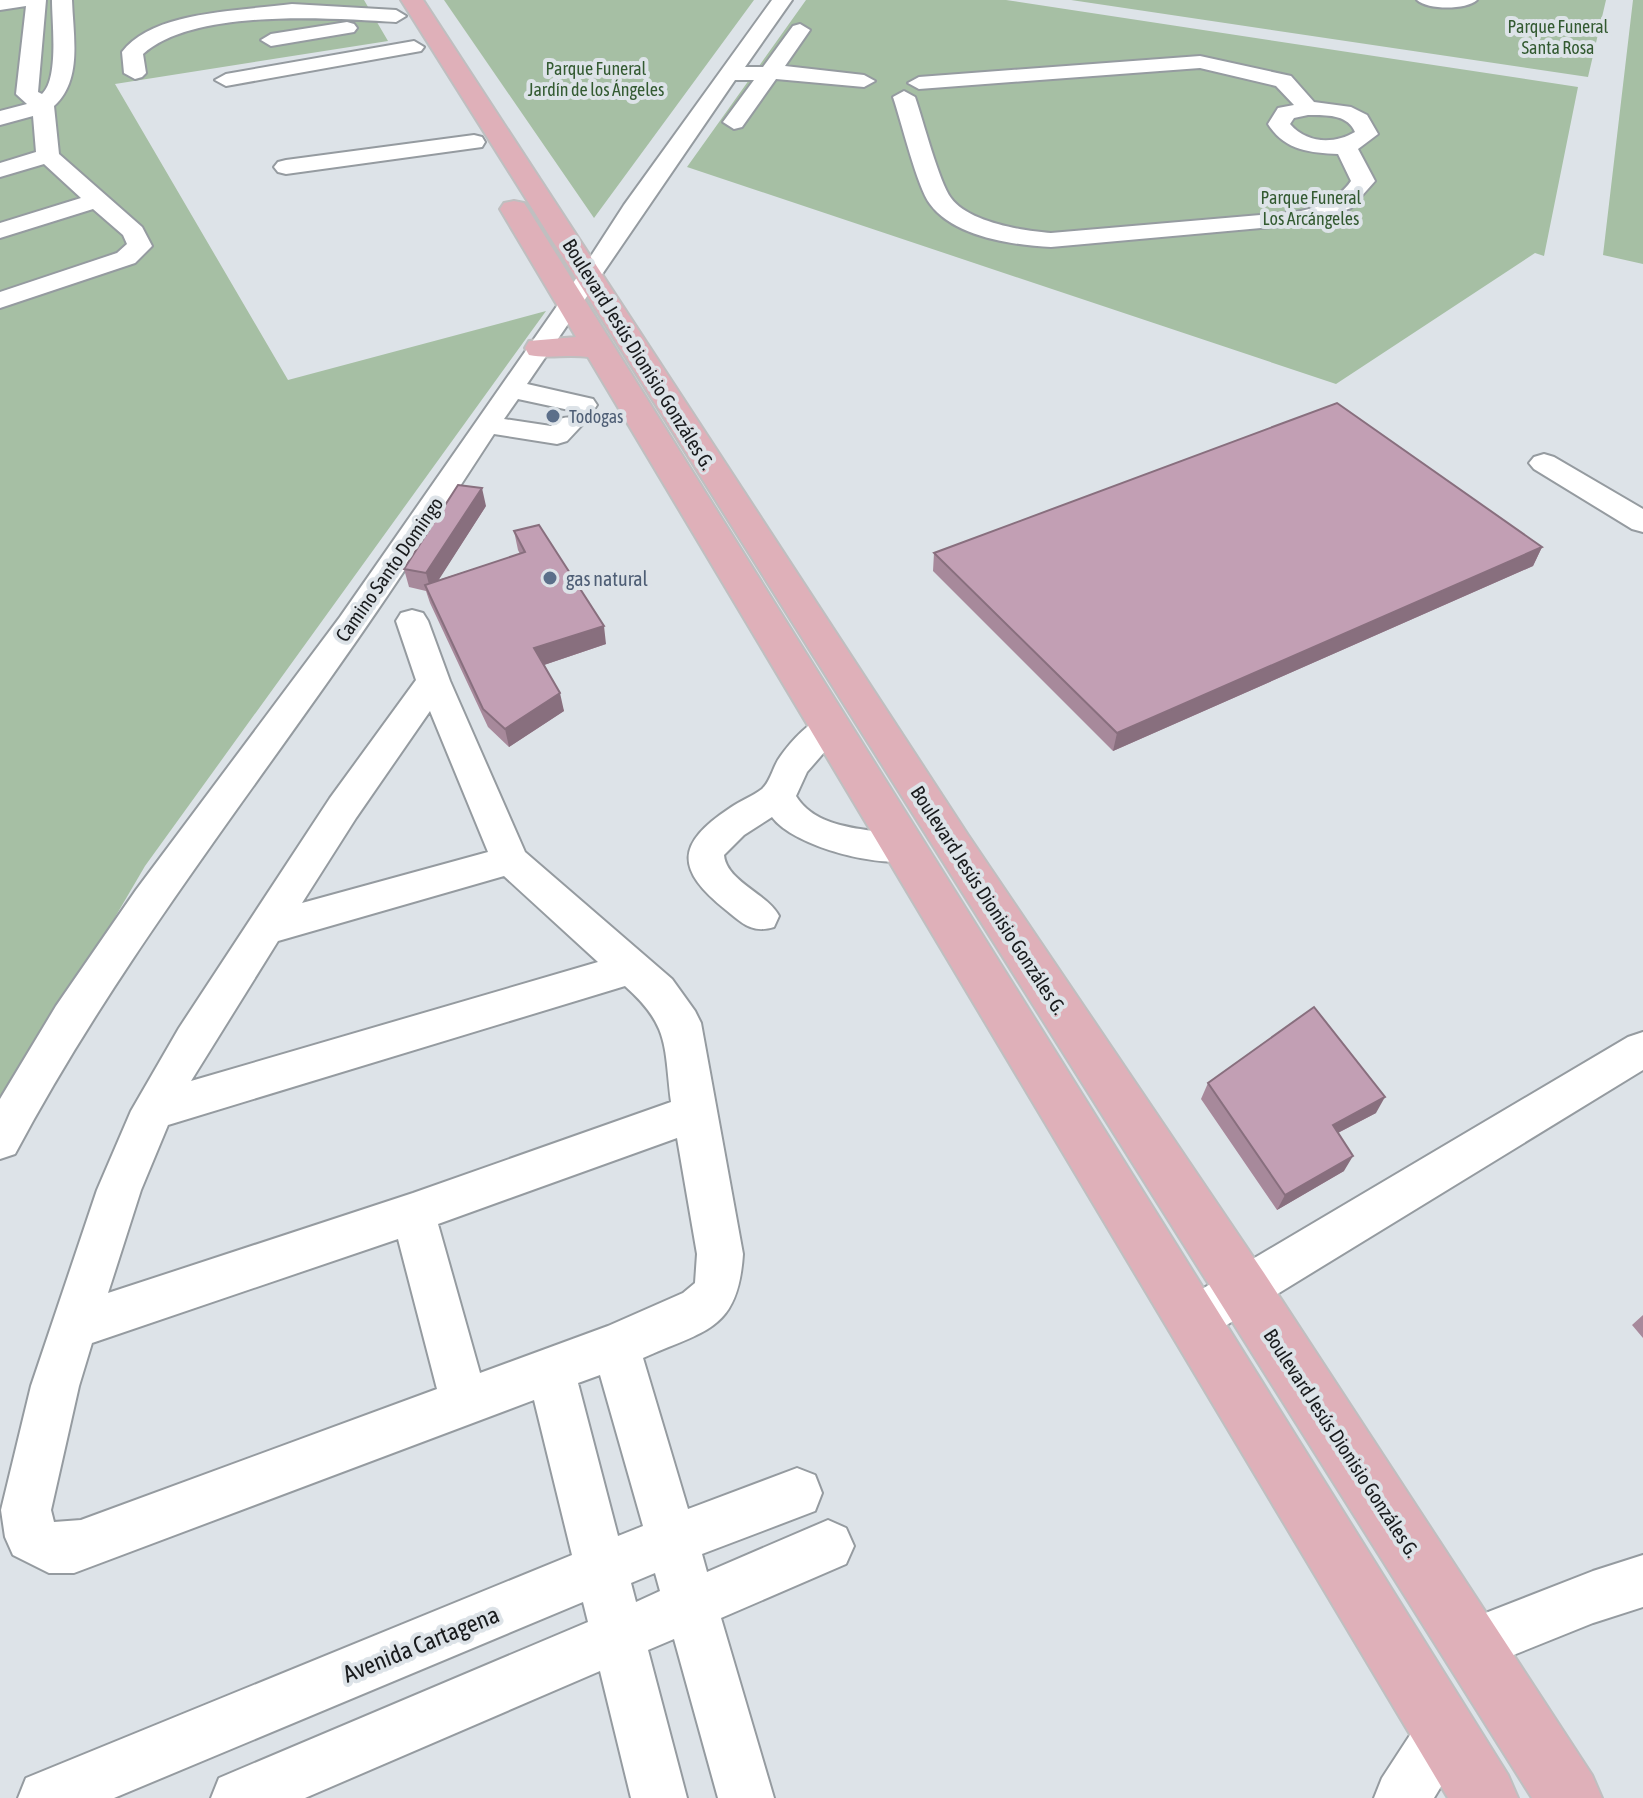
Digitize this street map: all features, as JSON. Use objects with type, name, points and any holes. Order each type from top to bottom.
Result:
[{"type":"main road","name":"Boulevard Jesús Dionisio Gonzáles G.","points":[[382,13],[580,290],[598,349],[1485,1798]]},
{"type":"main road","name":"Boulevard Jesús Dionisio Gonzáles G.","points":[[382,13],[580,290],[928,807],[1245,1291],[1569,1798]]},
{"type":"main road","points":[[540,348],[570,345],[598,349]]},
{"type":"street","points":[[0,4],[28,0]]},
{"type":"street","points":[[0,300],[126,258],[140,246],[133,232],[48,156],[43,105],[27,94],[36,0]]},
{"type":"street","points":[[0,118],[43,105],[57,92],[63,71],[62,0]]},
{"type":"street","name":"Camino Santo Domingo","points":[[0,1140],[71,1017],[126,935],[317,674],[489,425],[632,210],[782,0]]},
{"type":"street","points":[[1427,0],[1467,0]]},
{"type":"street","points":[[135,73],[132,52],[148,38],[177,26],[292,10],[382,13]]},
{"type":"street","points":[[271,40],[348,28],[382,13]]},
{"type":"street","points":[[226,80],[382,13]]},
{"type":"street","points":[[734,122],[800,30]]},
{"type":"street","points":[[730,74],[772,71],[891,86],[1200,62],[1283,81],[1290,85],[1308,108]]},
{"type":"street","points":[[891,86],[939,200],[967,220],[1029,239],[1062,239],[1281,220],[1325,213],[1354,194],[1363,181],[1346,147]]},
{"type":"street","points":[[1308,108],[1337,110],[1360,121],[1367,134],[1346,147],[1299,142],[1282,130],[1279,124],[1286,113],[1308,108]]},
{"type":"street","points":[[286,167],[474,142]]},
{"type":"street","points":[[0,170],[48,156]]},
{"type":"street","points":[[0,231],[95,201]]},
{"type":"street","points":[[512,389],[576,414]]},
{"type":"street","points":[[489,425],[557,435],[576,414],[593,404],[637,413]]},
{"type":"street","points":[[1544,463],[1643,522]]},
{"type":"street","points":[[412,621],[433,681],[477,777],[510,860],[658,991],[681,1023],[720,1254],[718,1283],[711,1299],[699,1309],[616,1346],[81,1546],[62,1551],[45,1548],[31,1537],[26,1510],[55,1386],[119,1190],[152,1111],[193,1040],[343,808],[433,681]]},
{"type":"street","points":[[830,726],[793,765],[781,785],[778,796],[786,813],[809,828],[905,849]]},
{"type":"street","points":[[760,916],[707,867],[704,857],[712,841],[778,796]]},
{"type":"street","points":[[268,928],[510,860]]},
{"type":"street","points":[[152,1111],[631,968]]},
{"type":"street","points":[[1191,1321],[1643,1049]]},
{"type":"street","points":[[77,1326],[413,1213],[694,1113]]},
{"type":"street","points":[[413,1213],[465,1404]]},
{"type":"street","points":[[616,1346],[746,1798]]},
{"type":"street","points":[[551,1371],[659,1798]]},
{"type":"street","name":"Avenida Cartagena","points":[[46,1798],[672,1540],[797,1493]]},
{"type":"street","points":[[239,1798],[828,1546]]},
{"type":"street","points":[[1471,1645],[1593,1597],[1643,1581]]},
{"type":"street","points":[[1402,1798],[1444,1731]]},
{"type":"green space","points":[[0,0],[364,0],[388,41],[115,84],[288,380],[546,311],[145,866],[0,1114]]},
{"type":"green space","name":"Parque Funeral Jardín de los Ángeles","points":[[444,0],[754,0],[594,218]]},
{"type":"green space","name":"Parque Funeral Los Arcángeles","points":[[806,0],[1006,0],[1578,87],[1544,256],[1535,253],[1336,384],[687,167]]},
{"type":"green space","name":"Parque Funeral Santa Rosa","points":[[1071,0],[1606,0],[1588,77]]},
{"type":"green space","points":[[1633,0],[1643,0],[1643,264],[1603,255]]},
{"type":"building","points":[[1337,403],[1542,547],[1117,733],[934,553]]},
{"type":"building","points":[[458,485],[482,488],[426,573],[404,569]]},
{"type":"building","points":[[539,525],[604,626],[534,648],[560,693],[505,729],[483,709],[425,585],[525,552],[514,531]]},
{"type":"building","points":[[1314,1007],[1385,1097],[1333,1125],[1353,1156],[1285,1195],[1208,1083]]},
{"type":"place","name":"Todogas","points":[[553,416]]},
{"type":"place","name":"gas natural","points":[[550,578]]}]
